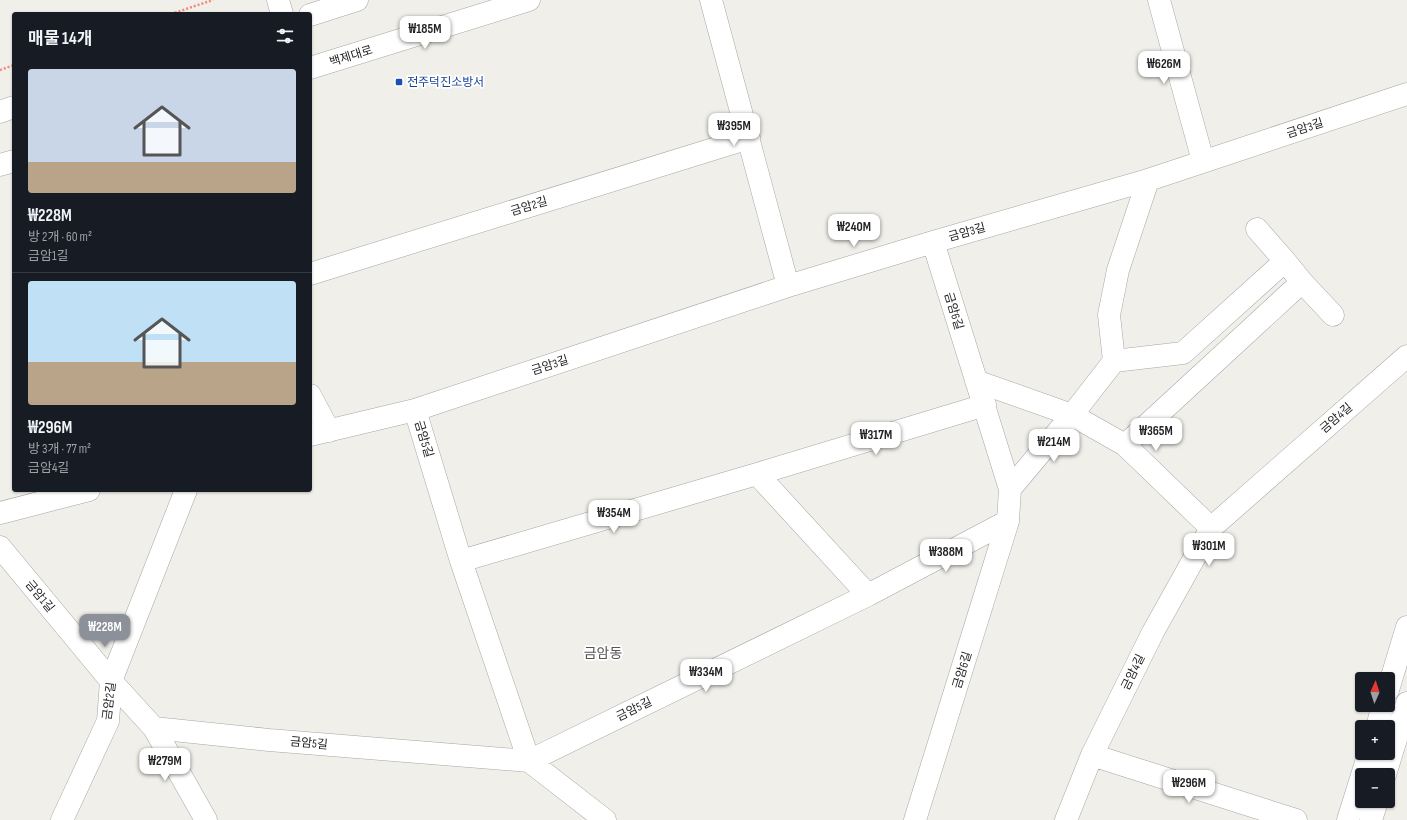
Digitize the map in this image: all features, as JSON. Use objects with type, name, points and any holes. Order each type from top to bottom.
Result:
[{"type":"street","points":[[278,0],[281,12]]},
{"type":"street","points":[[312,14],[358,0]]},
{"type":"street","name":"백제대로","points":[[312,67],[529,0]]},
{"type":"street","points":[[711,0],[788,286]]},
{"type":"street","points":[[1159,0],[1203,161]]},
{"type":"street","name":"금암3길","points":[[319,433],[415,410],[788,286],[933,242],[1148,180],[1407,94]]},
{"type":"street","points":[[0,112],[12,108]]},
{"type":"street","name":"금암2길","points":[[312,273],[749,138]]},
{"type":"street","points":[[0,165],[12,162]]},
{"type":"street","points":[[1010,489],[1072,415],[1114,361],[1109,315],[1118,270],[1148,180]]},
{"type":"street","points":[[1257,229],[1333,316]]},
{"type":"street","name":"금암6길","points":[[915,820],[1008,521],[1010,489],[933,242]]},
{"type":"street","points":[[1114,361],[1183,353],[1285,261]]},
{"type":"street","points":[[1125,445],[1302,282]]},
{"type":"street","name":"금암4길","points":[[1066,820],[1092,755],[1153,632],[1211,528],[1407,356]]},
{"type":"street","points":[[976,381],[1072,415],[1125,445],[1211,528]]},
{"type":"street","points":[[312,403],[319,433]]},
{"type":"street","points":[[461,560],[757,474],[984,405]]},
{"type":"street","name":"금암5길","points":[[415,410],[461,560],[529,761]]},
{"type":"street","points":[[757,474],[868,595],[1008,521]]},
{"type":"street","points":[[0,513],[81,492]]},
{"type":"street","name":"금암2길","points":[[62,820],[108,721],[111,681],[185,492]]},
{"type":"street","name":"금암1길","points":[[0,548],[111,681]]},
{"type":"street","name":"금암5길","points":[[154,728],[269,740],[529,761],[868,595]]},
{"type":"street","points":[[1393,672],[1407,627]]},
{"type":"street","points":[[111,681],[154,728],[206,820]]},
{"type":"street","points":[[1387,768],[1407,703]]},
{"type":"street","points":[[1092,755],[1296,820]]},
{"type":"street","points":[[1348,820],[1367,760]]},
{"type":"street","points":[[529,761],[605,820]]},
{"type":"street","points":[[1371,820],[1375,808]]},
{"type":"path","points":[[177,12],[213,0]]},
{"type":"path","points":[[0,70],[12,66]]},
{"type":"place","name":"전주덕진소방서","points":[[399,82]]},
{"type":"district","name":"금암동","points":[[603,653]]}]
